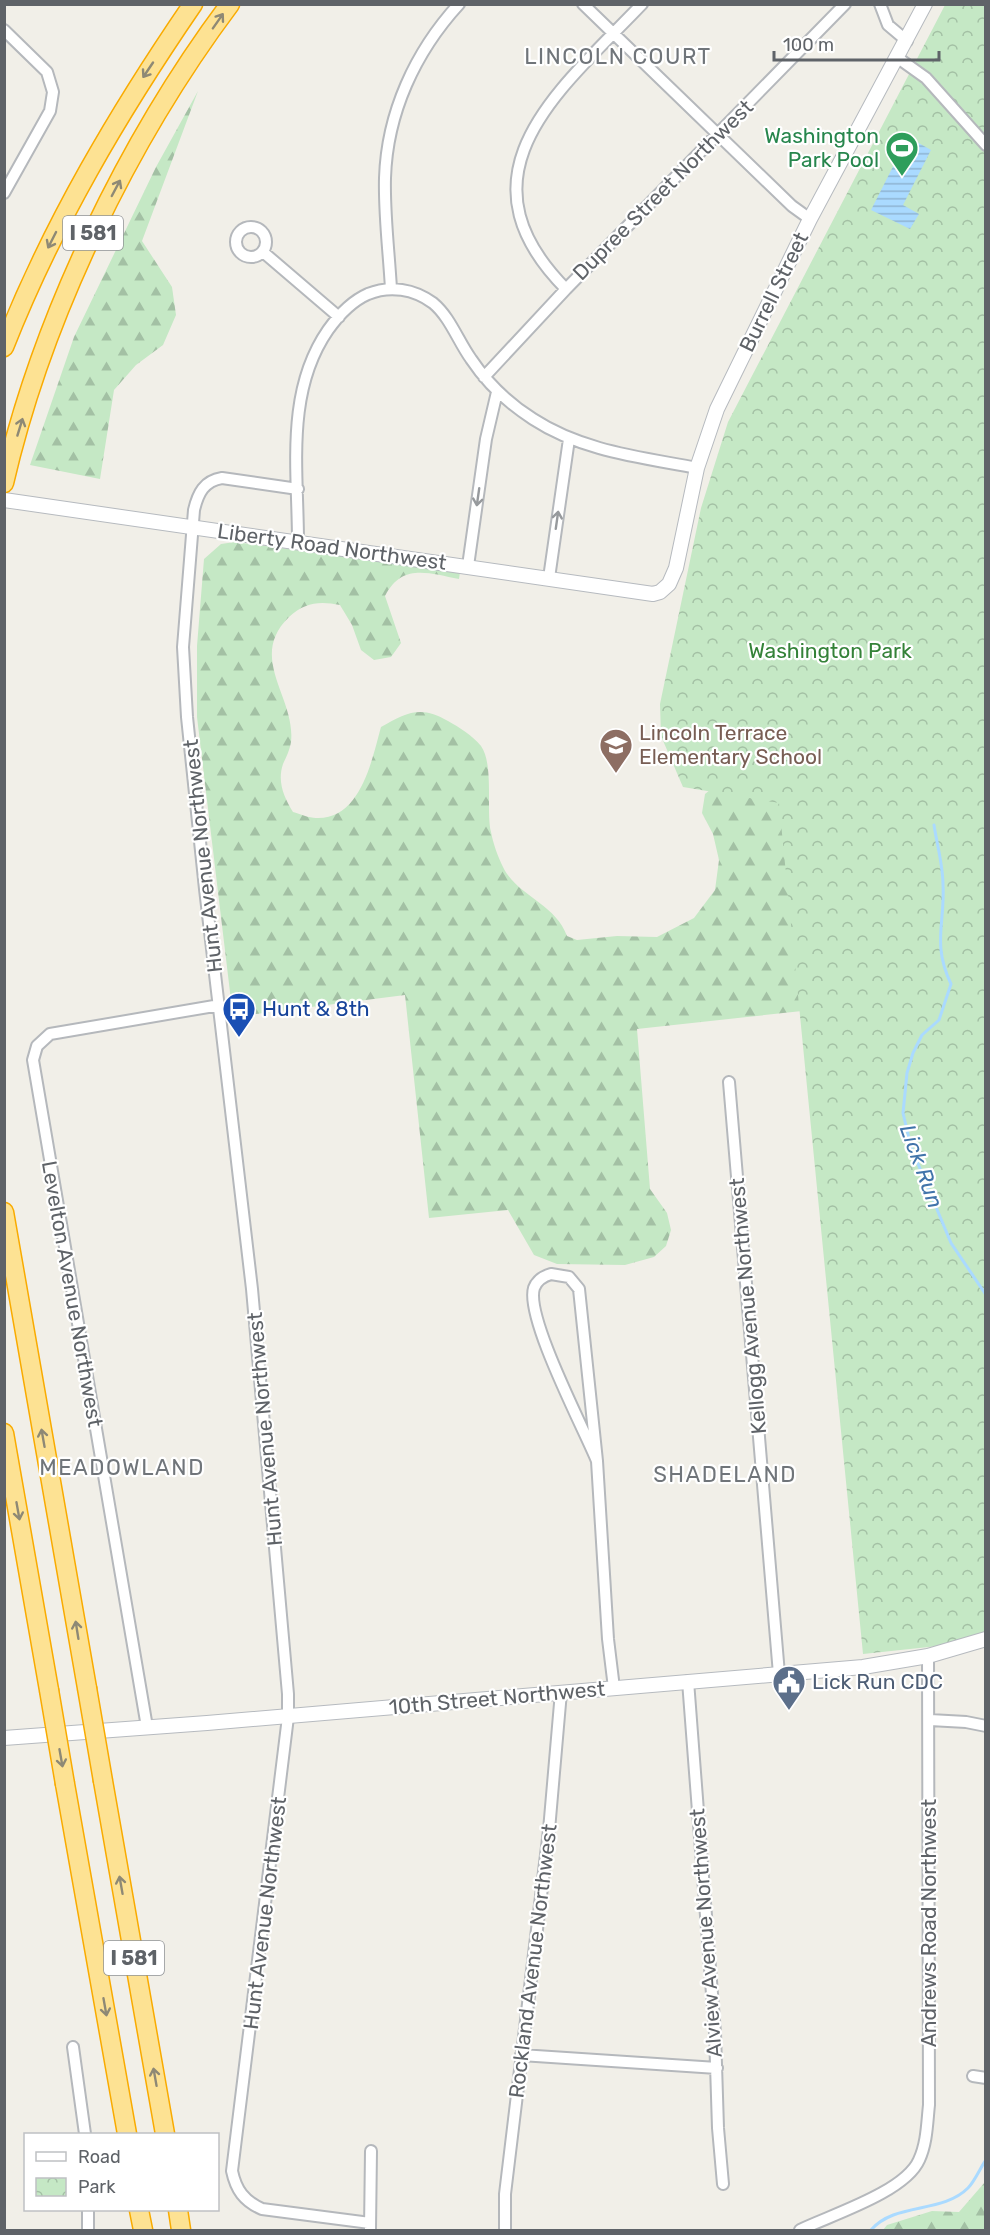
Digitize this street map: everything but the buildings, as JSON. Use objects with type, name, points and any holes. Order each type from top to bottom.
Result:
[{"type":"highway","name":"I 581","points":[[4,347],[26,293],[90,169],[144,75],[193,4]]},
{"type":"highway","name":"I 581","points":[[4,483],[32,389],[86,247],[131,159],[168,97],[230,4]]},
{"type":"highway","name":"I 581","points":[[4,1212],[165,2133]]},
{"type":"highway","name":"I 581","points":[[4,1433],[127,2133]]},
{"type":"highway","points":[[139,2211],[143,2230]]},
{"type":"highway","points":[[178,2211],[182,2230]]},
{"type":"street","points":[[391,289],[385,182],[392,127],[411,74],[425,46],[459,4]]},
{"type":"street","points":[[583,4],[717,135],[792,206],[810,219]]},
{"type":"street","points":[[566,289],[539,258],[526,233],[518,206],[519,168],[531,130],[555,94],[642,4]]},
{"type":"street","name":"Dupree Street Northwest","points":[[484,377],[566,289],[845,4]]},
{"type":"street","points":[[880,4],[888,25],[907,41]]},
{"type":"street","name":"Burrell Street","points":[[660,592],[669,584],[676,568],[697,468],[717,409],[810,219],[925,4]]},
{"type":"street","points":[[4,30],[47,72],[52,88],[50,111],[4,193]]},
{"type":"street","points":[[898,58],[926,78],[986,145]]},
{"type":"street","points":[[263,252],[339,317]]},
{"type":"street","points":[[298,542],[298,413],[303,380],[320,342],[339,317],[367,295],[391,289],[414,293],[439,309],[484,377],[498,392],[533,419],[569,439],[614,452],[697,468]]},
{"type":"street","points":[[468,566],[486,439],[498,392]]},
{"type":"street","points":[[549,578],[569,439]]},
{"type":"street","name":"Hunt Avenue Northwest","points":[[298,489],[228,479],[214,480],[201,490],[196,499],[183,647],[202,866],[252,1288],[288,1717],[232,2171],[239,2192],[246,2200],[262,2209],[370,2227]]},
{"type":"street","name":"Liberty Road Northwest","points":[[4,500],[653,594],[660,592]]},
{"type":"street","name":"Levelton Avenue Northwest","points":[[147,1727],[33,1054],[42,1040],[50,1034],[220,1005]]},
{"type":"street","name":"Kellogg Avenue Northwest","points":[[729,1082],[779,1674]]},
{"type":"street","points":[[597,1461],[552,1359],[534,1304],[534,1288],[538,1281],[551,1274],[569,1277],[579,1289],[597,1461],[608,1639],[614,1688]]},
{"type":"street","name":"10th Street Northwest","points":[[4,1738],[288,1717],[863,1667],[928,1656],[986,1639]]},
{"type":"street","name":"Andrews Road Northwest","points":[[800,2230],[901,2182],[919,2162],[926,2136],[929,2105],[930,1720],[928,1656]]},
{"type":"street","name":"Alview Avenue Northwest","points":[[688,1681],[717,2068],[718,2128],[723,2184]]},
{"type":"street","name":"Rockland Avenue Northwest","points":[[505,2230],[505,2194],[550,1818],[561,1692]]},
{"type":"street","points":[[930,1720],[966,1722],[986,1726]]},
{"type":"street","points":[[73,2047],[85,2133]]},
{"type":"street","points":[[521,2055],[626,2064],[717,2068]]},
{"type":"street","points":[[973,2076],[986,2078]]},
{"type":"street","points":[[370,2227],[371,2151]]},
{"type":"street","points":[[88,2211],[88,2230]]},
{"type":"green space","name":"Washington Park","points":[[945,5],[985,5],[985,1641],[863,1654],[779,803],[683,787],[661,736],[660,704],[701,508],[728,422]]},
{"type":"green space","points":[[198,91],[142,241],[172,287],[176,315],[163,345],[136,365],[114,390],[100,479],[30,465],[74,337],[156,167]]},
{"type":"green space","points":[[235,542],[460,572],[459,579],[417,573],[399,579],[392,586],[385,596],[401,643],[391,657],[374,660],[361,650],[352,625],[340,605],[313,604],[301,608],[289,617],[277,632],[272,648],[272,663],[291,725],[291,742],[281,771],[282,789],[293,812],[313,818],[331,816],[344,809],[354,799],[362,785],[381,727],[398,717],[414,712],[439,716],[466,732],[481,746],[485,754],[489,776],[491,832],[501,863],[517,885],[554,915],[567,936],[577,940],[617,936],[657,937],[694,918],[715,890],[719,860],[713,834],[702,813],[705,794],[721,781],[784,781],[802,1011],[637,1029],[650,1189],[667,1213],[671,1230],[666,1246],[654,1257],[625,1265],[557,1264],[534,1255],[508,1210],[429,1218],[405,995],[233,1017],[197,717],[197,646],[204,559],[221,544]]},
{"type":"green space","points":[[985,2182],[985,2230],[883,2230],[887,2225],[932,2211],[959,2212]]},
{"type":"water","name":"Washington Park Pool","points":[[908,137],[931,150],[903,205],[919,214],[910,229],[871,210]]},
{"type":"waterway","name":"Lick Run","points":[[934,825],[943,878],[942,957],[951,984],[939,1020],[922,1035],[913,1053],[907,1073],[903,1113],[911,1147],[951,1243],[986,1295]]},
{"type":"waterway","name":"Lick Run","points":[[871,2230],[881,2221],[893,2215],[945,2202],[957,2196],[971,2185],[986,2160]]},
{"type":"place","name":"Washington Park Pool","points":[[902,177]]},
{"type":"place","name":"Lincoln Terrace Elementary School","points":[[616,774]]},
{"type":"place","name":"Hunt & 8th","points":[[239,1038]]},
{"type":"place","name":"Lick Run CDC","points":[[789,1711]]},
{"type":"district","name":"LINCOLN COURT","points":[[618,56]]},
{"type":"district","name":"MEADOWLAND","points":[[122,1467]]},
{"type":"district","name":"SHADELAND","points":[[725,1474]]}]
